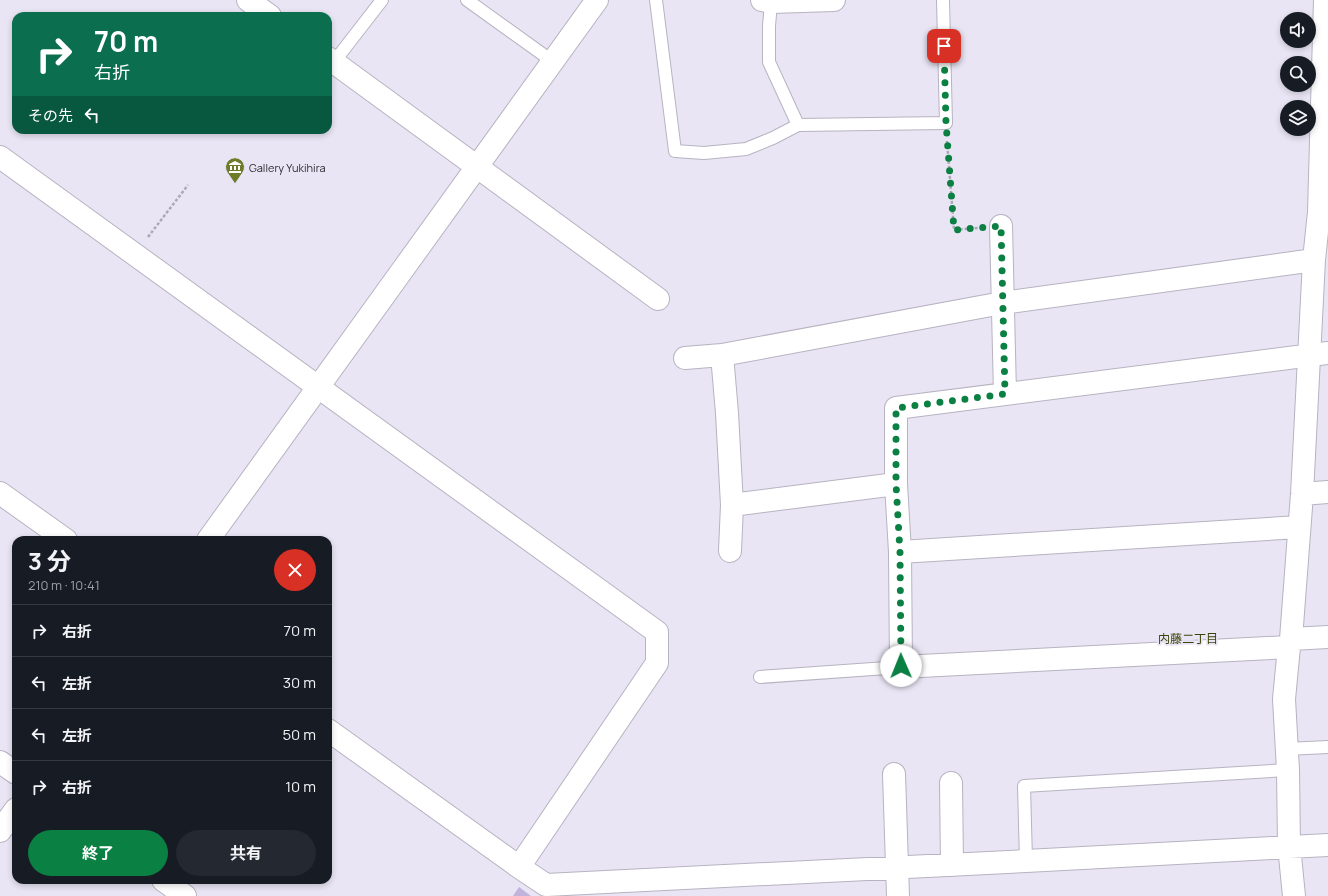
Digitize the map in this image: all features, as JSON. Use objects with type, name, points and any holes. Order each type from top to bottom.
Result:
[{"type":"street","points":[[248,0],[264,12]]},
{"type":"street","points":[[211,536],[597,0]]},
{"type":"street","points":[[766,1],[834,0]]},
{"type":"street","points":[[1294,896],[1289,846],[1284,699],[1302,494],[1319,354],[1314,260],[1323,212],[1326,49],[1325,0]]},
{"type":"street","points":[[332,61],[658,299]]},
{"type":"street","points":[[0,157],[657,632],[657,664],[518,867]]},
{"type":"street","points":[[1001,226],[1005,394]]},
{"type":"street","points":[[685,358],[722,355],[1002,303],[1314,260]]},
{"type":"street","points":[[1319,354],[896,408],[896,484],[900,552],[901,666],[1290,643],[1328,637]]},
{"type":"street","points":[[722,355],[732,505],[730,551]]},
{"type":"street","points":[[732,505],[896,484]]},
{"type":"street","points":[[1302,494],[1328,492]]},
{"type":"street","points":[[0,493],[60,536]]},
{"type":"street","points":[[900,552],[1299,527]]},
{"type":"street","points":[[332,733],[518,867],[546,885],[1328,845]]},
{"type":"street","points":[[0,762],[12,770]]},
{"type":"street","points":[[894,774],[898,896]]},
{"type":"street","points":[[951,783],[952,865]]},
{"type":"street","points":[[0,831],[12,814]]},
{"type":"street","points":[[168,884],[185,896]]},
{"type":"lane","points":[[332,59],[382,0]]},
{"type":"lane","points":[[467,0],[552,61]]},
{"type":"lane","points":[[656,0],[675,151],[704,153],[746,149],[798,126],[946,123],[943,0]]},
{"type":"lane","points":[[766,1],[769,26],[769,62],[798,126]]},
{"type":"lane","points":[[760,677],[901,666]]},
{"type":"lane","points":[[1026,861],[1024,786],[1287,759],[1328,747]]},
{"type":"path","points":[[946,123],[954,230],[1001,226]]},
{"type":"path","points":[[134,255],[188,185]]},
{"type":"shaded area","points":[[519,887],[531,896],[513,896]]},
{"type":"place","name":"Gallery Yukihira","points":[[235,184]]},
{"type":"district","name":"内藤二丁目","points":[[1188,638]]},
{"type":"route","points":[[901,666],[900,552],[896,484],[896,408],[1005,394],[1001,226],[954,230],[946,123],[944,46]]}]
